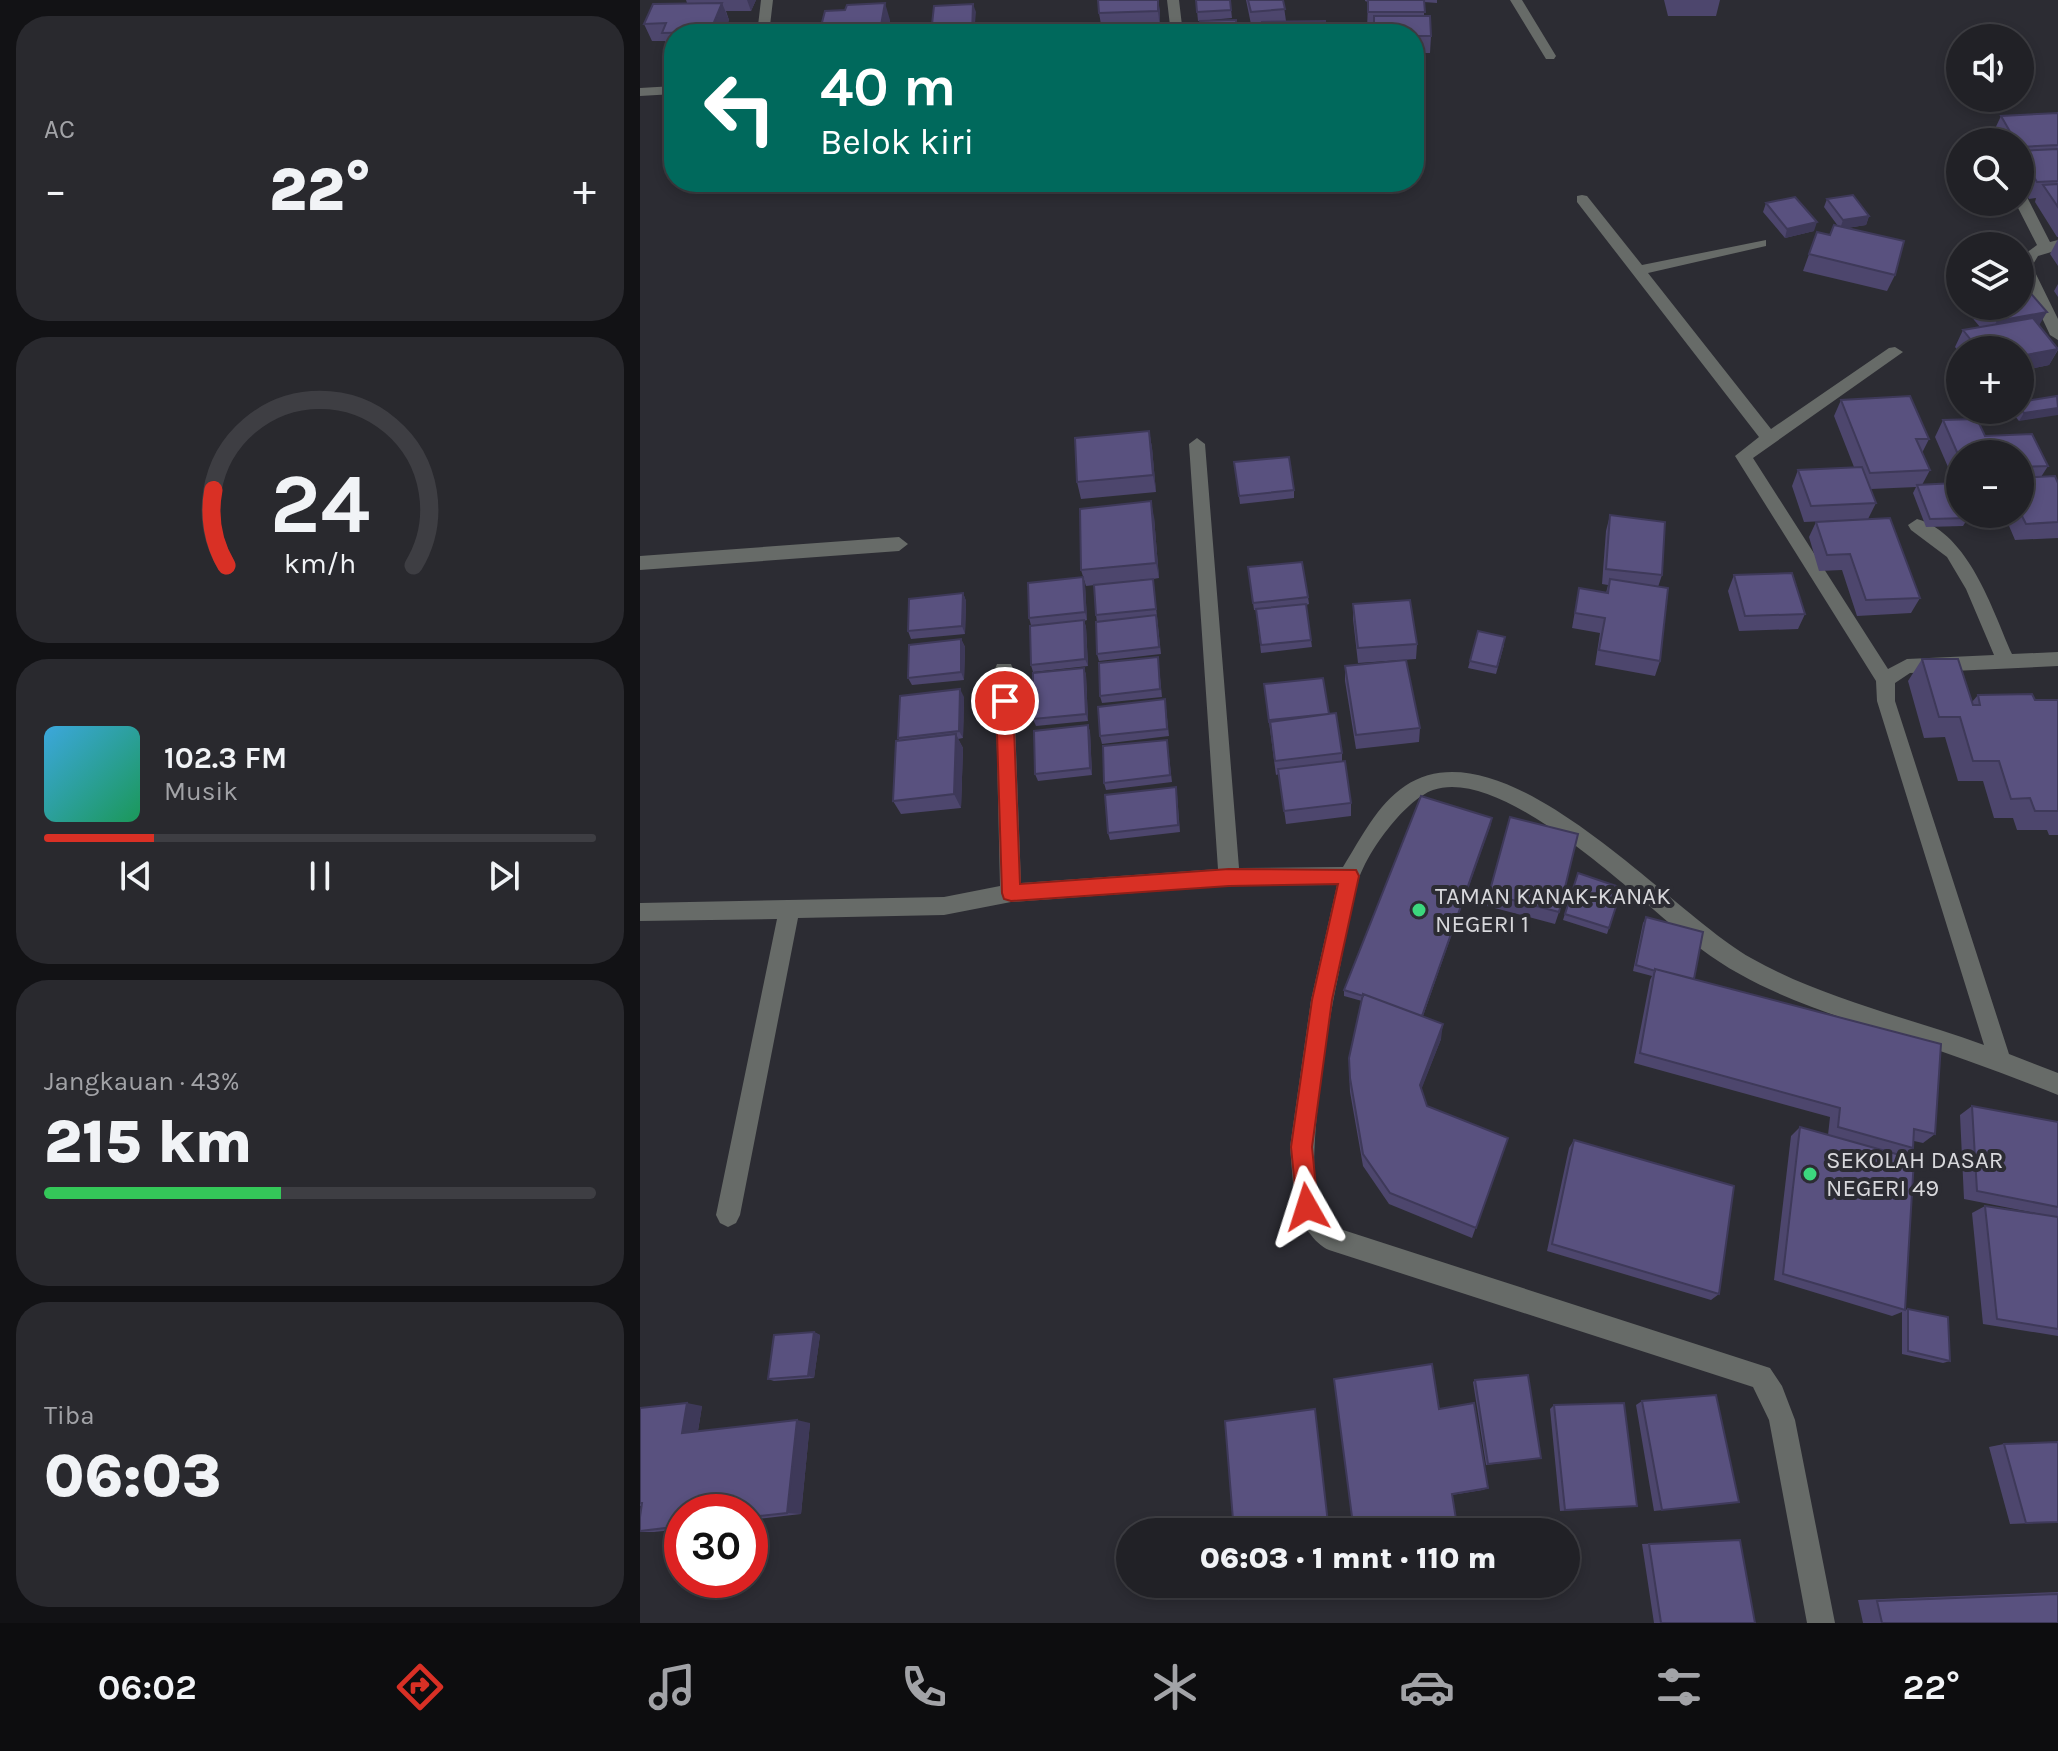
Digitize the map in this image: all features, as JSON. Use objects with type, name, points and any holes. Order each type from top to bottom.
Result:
[{"type":"street","points":[[764,24],[767,0]]},
{"type":"street","points":[[1173,0],[1176,24]]},
{"type":"street","points":[[1516,0],[1550,56]]},
{"type":"street","points":[[640,92],[664,91]]},
{"type":"street","points":[[1582,199],[1770,439]]},
{"type":"street","points":[[2032,216],[2051,246],[2034,252],[2025,261],[2025,266],[2058,335]]},
{"type":"street","points":[[1638,271],[1761,243]]},
{"type":"street","points":[[1895,352],[1743,456],[1885,680],[1886,701],[2000,1060]]},
{"type":"street","points":[[1197,444],[1229,877]]},
{"type":"street","points":[[1917,525],[1953,552],[1974,588],[2006,660]]},
{"type":"street","points":[[640,563],[899,544]]},
{"type":"street","points":[[1885,680],[1907,666],[2058,659]]},
{"type":"street","points":[[1004,669],[1011,893]]},
{"type":"street","points":[[1821,1623],[1782,1420],[1773,1395],[1761,1377],[1329,1238],[1307,1207],[1302,1147],[1322,1000],[1349,876],[1389,811],[1413,789],[1448,778],[1479,781],[1548,813],[1739,963],[1814,1000],[2000,1060],[2058,1084]]},
{"type":"street","points":[[640,912],[944,906],[1011,893],[1229,877],[1349,876]]},
{"type":"street","points":[[728,1215],[789,909]]},
{"type":"building","points":[[1098,0],[1158,0],[1158,11],[1099,13]]},
{"type":"building","points":[[1196,0],[1230,0],[1231,10],[1197,12]]},
{"type":"building","points":[[1248,0],[1283,0],[1285,9],[1251,12]]},
{"type":"building","points":[[1368,0],[1424,0],[1425,12],[1368,12]]},
{"type":"building","points":[[722,3],[713,24],[644,24],[653,4]]},
{"type":"building","points":[[885,3],[881,24],[822,24],[825,11],[845,10],[847,5]]},
{"type":"building","points":[[973,4],[972,24],[932,24],[934,6]]},
{"type":"building","points":[[1374,16],[1430,16],[1431,36],[1424,36],[1424,24],[1374,24]]},
{"type":"building","points":[[1236,20],[1236,24],[1200,24],[1200,21]]},
{"type":"building","points":[[1325,21],[1325,24],[1262,24]]},
{"type":"building","points":[[2058,113],[2058,145],[2034,146],[2034,128],[2008,128],[2001,116]]},
{"type":"building","points":[[2058,149],[2058,181],[2037,182],[2034,177],[2034,150]]},
{"type":"building","points":[[2058,184],[2058,207],[2043,185]]},
{"type":"building","points":[[1853,195],[1869,216],[1843,220],[1827,199]]},
{"type":"building","points":[[1795,197],[1817,222],[1787,229],[1766,203]]},
{"type":"building","points":[[1834,225],[1904,241],[1895,275],[1809,254],[1817,232],[1830,235]]},
{"type":"building","points":[[2034,297],[2047,312],[2034,314]]},
{"type":"building","points":[[2034,319],[2058,349],[2034,353],[2034,336],[1968,336],[1963,330]]},
{"type":"building","points":[[1910,396],[1929,439],[1916,439],[1930,470],[1870,473],[1841,400]]},
{"type":"building","points":[[2057,396],[2058,408],[2034,412],[2034,400]]},
{"type":"building","points":[[1943,420],[1946,420],[1946,424],[1979,424],[1985,436],[2032,434],[2048,466],[2034,466],[2034,440],[1952,440]]},
{"type":"building","points":[[1149,431],[1153,475],[1077,482],[1075,438]]},
{"type":"building","points":[[1289,457],[1294,490],[1239,496],[1234,462]]},
{"type":"building","points":[[1862,467],[1876,503],[1811,506],[1798,470]]},
{"type":"building","points":[[2055,476],[2058,483],[2058,522],[2034,524],[2034,477]]},
{"type":"building","points":[[1946,483],[1946,519],[1930,519],[1917,485]]},
{"type":"building","points":[[1151,501],[1156,563],[1081,570],[1080,509]]},
{"type":"building","points":[[1610,515],[1665,522],[1662,575],[1606,569]]},
{"type":"building","points":[[1890,518],[1920,598],[1866,600],[1850,554],[1827,555],[1816,522]]},
{"type":"building","points":[[1302,562],[1308,597],[1253,603],[1248,567]]},
{"type":"building","points":[[1792,573],[1805,614],[1745,616],[1734,575]]},
{"type":"building","points":[[1083,577],[1085,612],[1029,618],[1028,583]]},
{"type":"building","points":[[1153,579],[1156,609],[1096,615],[1094,585]]},
{"type":"building","points":[[1610,579],[1668,588],[1660,661],[1599,650],[1605,618],[1575,613],[1579,588],[1608,593]]},
{"type":"building","points":[[963,593],[962,626],[908,631],[909,599]]},
{"type":"building","points":[[1410,600],[1417,644],[1358,648],[1353,604]]},
{"type":"building","points":[[1306,604],[1311,640],[1261,645],[1256,609]]},
{"type":"building","points":[[1156,615],[1159,647],[1097,654],[1096,622]]},
{"type":"building","points":[[1084,620],[1085,659],[1031,665],[1030,626]]},
{"type":"building","points":[[1478,631],[1505,637],[1497,667],[1470,661]]},
{"type":"building","points":[[961,639],[961,672],[908,678],[909,645]]},
{"type":"building","points":[[1158,657],[1160,689],[1100,696],[1099,663]]},
{"type":"building","points":[[1922,659],[1958,659],[1973,705],[1980,705],[1978,695],[2032,694],[2035,700],[2058,700],[2058,811],[2035,811],[2030,798],[2011,799],[1999,761],[1973,761],[1960,717],[1939,717]]},
{"type":"building","points":[[1406,660],[1420,728],[1356,735],[1345,666]]},
{"type":"building","points":[[1084,668],[1086,714],[1033,719],[1033,673]]},
{"type":"building","points":[[1323,678],[1329,714],[1269,722],[1264,684]]},
{"type":"building","points":[[960,689],[959,731],[898,738],[900,696]]},
{"type":"building","points":[[1165,699],[1167,729],[1100,736],[1098,707]]},
{"type":"building","points":[[1336,713],[1342,753],[1275,761],[1270,720]]},
{"type":"building","points":[[1088,725],[1090,768],[1035,774],[1034,731]]},
{"type":"building","points":[[956,734],[954,794],[893,801],[896,741]]},
{"type":"building","points":[[1167,740],[1170,775],[1104,783],[1103,746]]},
{"type":"building","points":[[1345,761],[1351,803],[1284,811],[1278,769]]},
{"type":"building","points":[[1176,787],[1178,825],[1108,833],[1105,795]]},
{"type":"building","name":"TAMAN KANAK-KANAK NEGERI 1","points":[[1421,796],[1492,818],[1422,1016],[1344,990]]},
{"type":"building","points":[[1510,817],[1578,834],[1559,912],[1489,894]]},
{"type":"building","points":[[1578,873],[1622,888],[1609,928],[1565,914]]},
{"type":"building","points":[[1646,917],[1703,932],[1694,979],[1636,965]]},
{"type":"building","points":[[1655,969],[1941,1044],[1935,1134],[1914,1129],[1913,1148],[1838,1127],[1840,1108],[1640,1053]]},
{"type":"building","points":[[1363,994],[1443,1024],[1420,1085],[1427,1106],[1508,1138],[1476,1228],[1390,1193],[1363,1154],[1349,1058]]},
{"type":"building","points":[[1972,1106],[2058,1122],[2058,1207],[1977,1191]]},
{"type":"building","points":[[1800,1127],[1914,1159],[1905,1310],[1783,1274]]},
{"type":"building","points":[[1574,1140],[1734,1186],[1719,1294],[1552,1244]]},
{"type":"building","points":[[1985,1206],[2058,1217],[2058,1329],[1997,1319]]},
{"type":"building","points":[[1908,1309],[1948,1317],[1950,1361],[1908,1351]]},
{"type":"building","points":[[814,1332],[808,1376],[768,1379],[774,1335]]},
{"type":"building","points":[[1432,1364],[1439,1409],[1474,1403],[1488,1488],[1452,1494],[1456,1518],[1352,1518],[1334,1379]]},
{"type":"building","points":[[1528,1375],[1541,1458],[1488,1464],[1475,1380]]},
{"type":"building","points":[[1716,1395],[1739,1502],[1662,1510],[1642,1401]]},
{"type":"building","points":[[687,1403],[682,1433],[797,1420],[787,1513],[768,1515],[768,1494],[664,1494],[664,1528],[640,1531],[640,1408]]},
{"type":"building","points":[[1624,1403],[1637,1506],[1565,1510],[1554,1405]]},
{"type":"building","points":[[1315,1409],[1327,1518],[1233,1518],[1225,1421]]},
{"type":"building","points":[[2058,1442],[2058,1522],[2026,1523],[2004,1444]]},
{"type":"building","points":[[1740,1540],[1755,1623],[1661,1623],[1649,1544]]},
{"type":"building","points":[[2058,1594],[2058,1623],[1882,1623],[1877,1601]]},
{"type":"place","name":"TAMAN KANAK-KANAK NEGERI 1","points":[[1419,910]]},
{"type":"place","name":"SEKOLAH DASAR NEGERI 49","points":[[1810,1174]]},
{"type":"route","points":[[1005,701],[1011,893],[1229,877],[1349,876],[1322,1000],[1302,1147],[1307,1207]]}]
